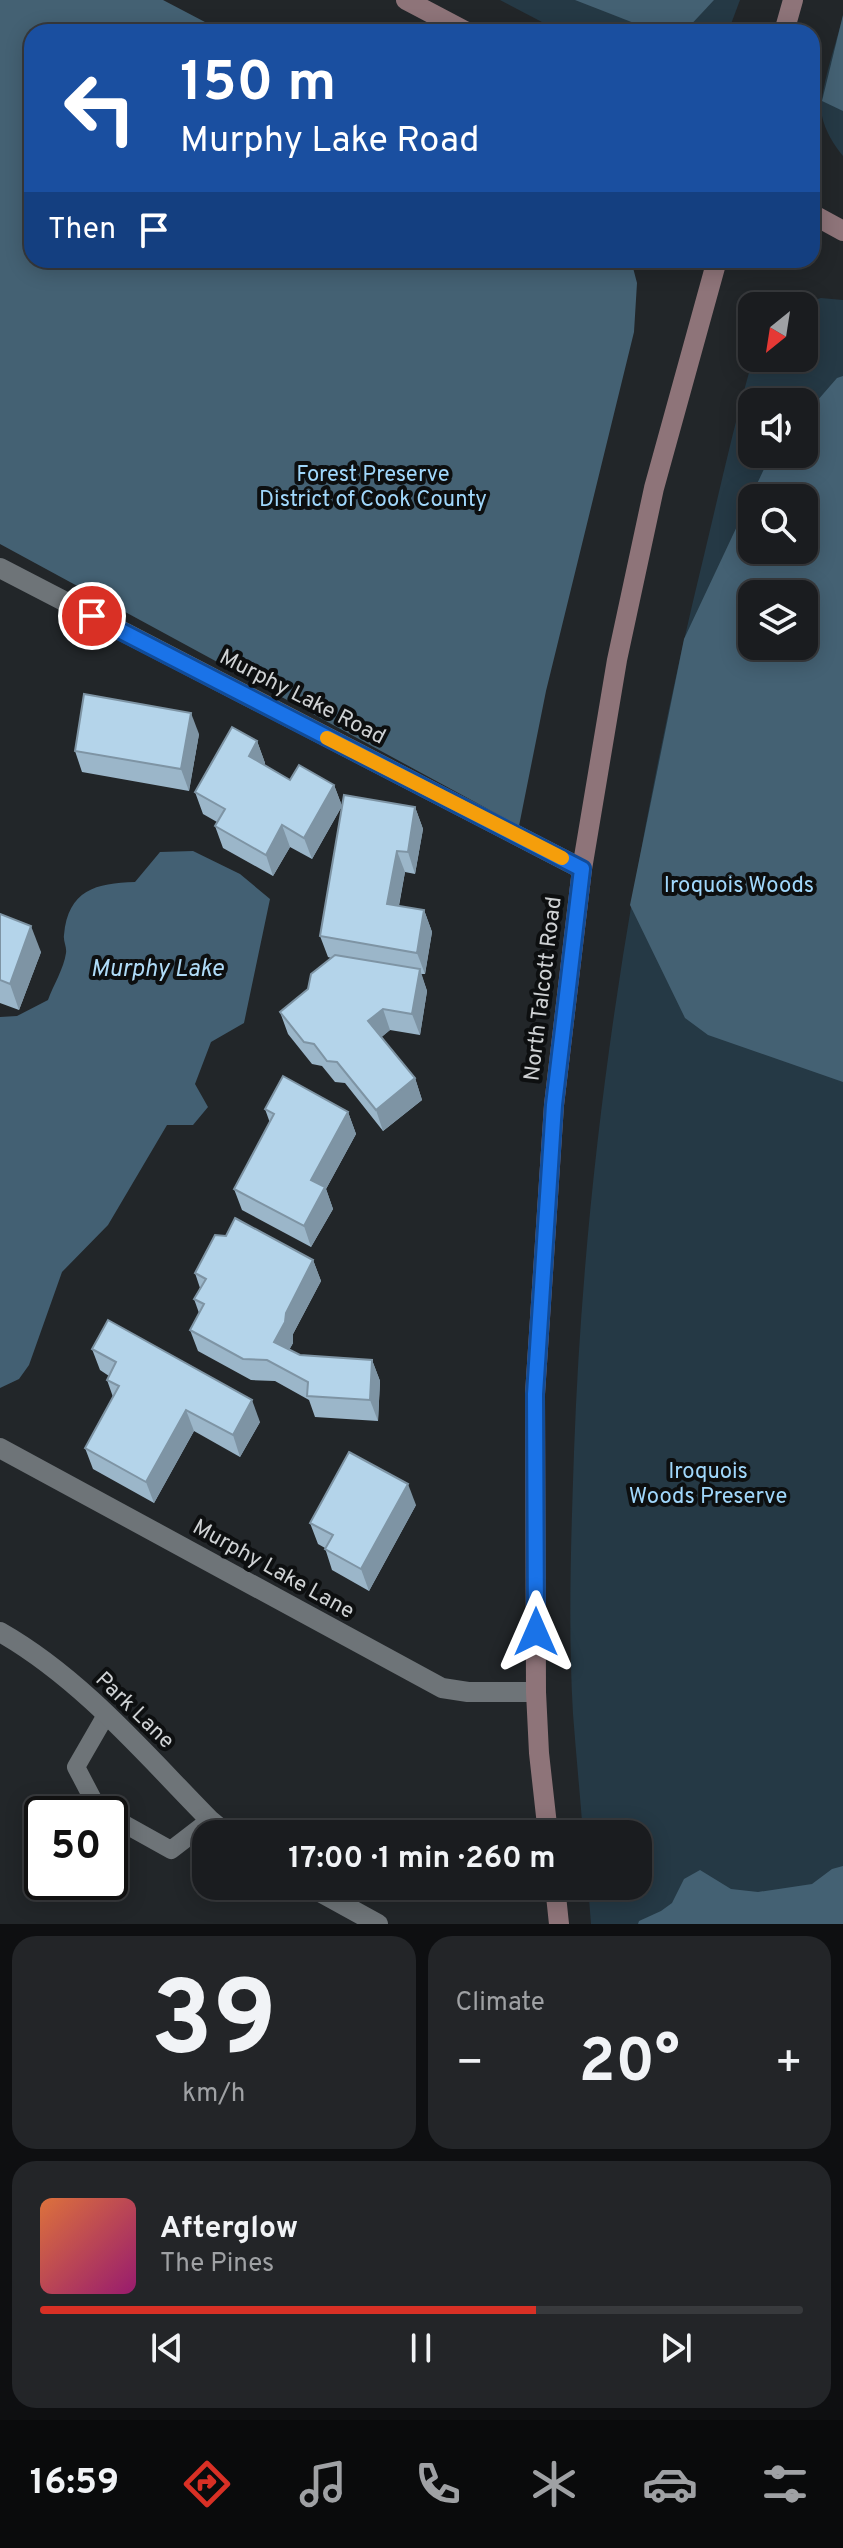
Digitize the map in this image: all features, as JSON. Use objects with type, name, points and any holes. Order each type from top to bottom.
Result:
[{"type":"main road","points":[[406,0],[452,24]]},
{"type":"main road","points":[[786,24],[793,0]]},
{"type":"main road","points":[[820,218],[843,231]]},
{"type":"main road","name":"North Talcott Road","points":[[546,1820],[536,1692],[535,1394],[554,1105],[582,869],[617,660],[654,488],[715,268]]},
{"type":"main road","points":[[556,1900],[559,1924]]},
{"type":"street","name":"Murphy Lake Road","points":[[0,568],[582,869]]},
{"type":"street","name":"Murphy Lake Lane","points":[[0,1448],[442,1688],[468,1692],[536,1692]]},
{"type":"street","name":"Park Lane","points":[[0,1632],[52,1668],[106,1715],[210,1820]]},
{"type":"street","points":[[334,1900],[378,1924]]},
{"type":"lane","points":[[91,1796],[76,1767],[106,1715]]},
{"type":"lane","points":[[128,1826],[171,1850],[192,1834]]},
{"type":"green space","name":"Forest Preserve District of Cook County","points":[[0,0],[163,0],[209,24],[24,24],[24,268],[633,268],[637,283],[634,332],[546,691],[519,826],[0,544]]},
{"type":"green space","points":[[500,0],[740,0],[731,24],[546,24]]},
{"type":"green space","points":[[575,0],[714,0],[692,24],[637,24]]},
{"type":"green space","points":[[843,15],[843,111],[822,101]]},
{"type":"green space","points":[[843,16],[843,156],[825,127],[822,106],[825,81]]},
{"type":"green space","name":"Iroquois Woods Preserve","points":[[818,299],[843,300],[843,1924],[591,1924],[589,1900],[652,1900],[652,1820],[582,1820],[571,1682],[571,1550],[580,1337],[601,1110],[617,996],[656,771],[738,414],[738,468],[818,468],[818,388],[745,388],[749,372],[818,372]]},
{"type":"green space","name":"Iroquois Woods","points":[[843,376],[843,1082],[708,1035],[685,1018],[630,905],[684,639],[738,524],[738,564],[818,564],[818,484],[757,484],[764,468],[818,468],[818,400],[837,378]]},
{"type":"green space","points":[[843,1866],[843,1924],[638,1924],[672,1903],[684,1879],[700,1870],[731,1889],[758,1892],[812,1884],[832,1869]]},
{"type":"water","name":"Murphy Lake","points":[[193,851],[240,874],[270,899],[244,1023],[211,1042],[195,1084],[208,1107],[193,1125],[167,1125],[108,1225],[62,1272],[29,1365],[19,1379],[0,1388],[0,1017],[17,1016],[48,1000],[65,959],[64,937],[71,908],[86,892],[108,884],[135,882],[160,852]]},
{"type":"building","points":[[84,694],[191,713],[181,769],[75,751]]},
{"type":"building","points":[[232,727],[257,741],[249,756],[290,780],[299,765],[334,785],[304,838],[282,825],[266,855],[215,826],[225,809],[195,792]]},
{"type":"building","points":[[344,795],[415,807],[408,852],[397,851],[387,904],[424,910],[417,953],[320,936]]},
{"type":"building","points":[[0,914],[31,926],[10,984],[0,980]]},
{"type":"building","points":[[335,955],[420,969],[412,1014],[383,1009],[368,1021],[415,1078],[376,1110],[337,1062],[327,1061],[314,1044],[304,1042],[280,1012],[308,989],[311,974]]},
{"type":"building","points":[[283,1076],[348,1112],[311,1180],[325,1187],[304,1226],[234,1189],[274,1114],[265,1109]]},
{"type":"building","points":[[235,1218],[313,1260],[274,1342],[300,1355],[372,1360],[370,1400],[307,1396],[308,1382],[267,1360],[243,1359],[190,1330],[204,1304],[194,1299],[206,1279],[195,1273],[215,1235],[226,1236]]},
{"type":"building","points":[[108,1320],[252,1400],[233,1435],[186,1410],[146,1482],[85,1448],[119,1386],[107,1380],[116,1362],[92,1349]]},
{"type":"building","points":[[349,1452],[408,1484],[361,1569],[325,1549],[333,1535],[310,1523]]},
{"type":"slow traffic","points":[[327,738],[562,858]]},
{"type":"route","points":[[92,616],[582,869],[554,1105],[535,1394],[536,1632]]}]
